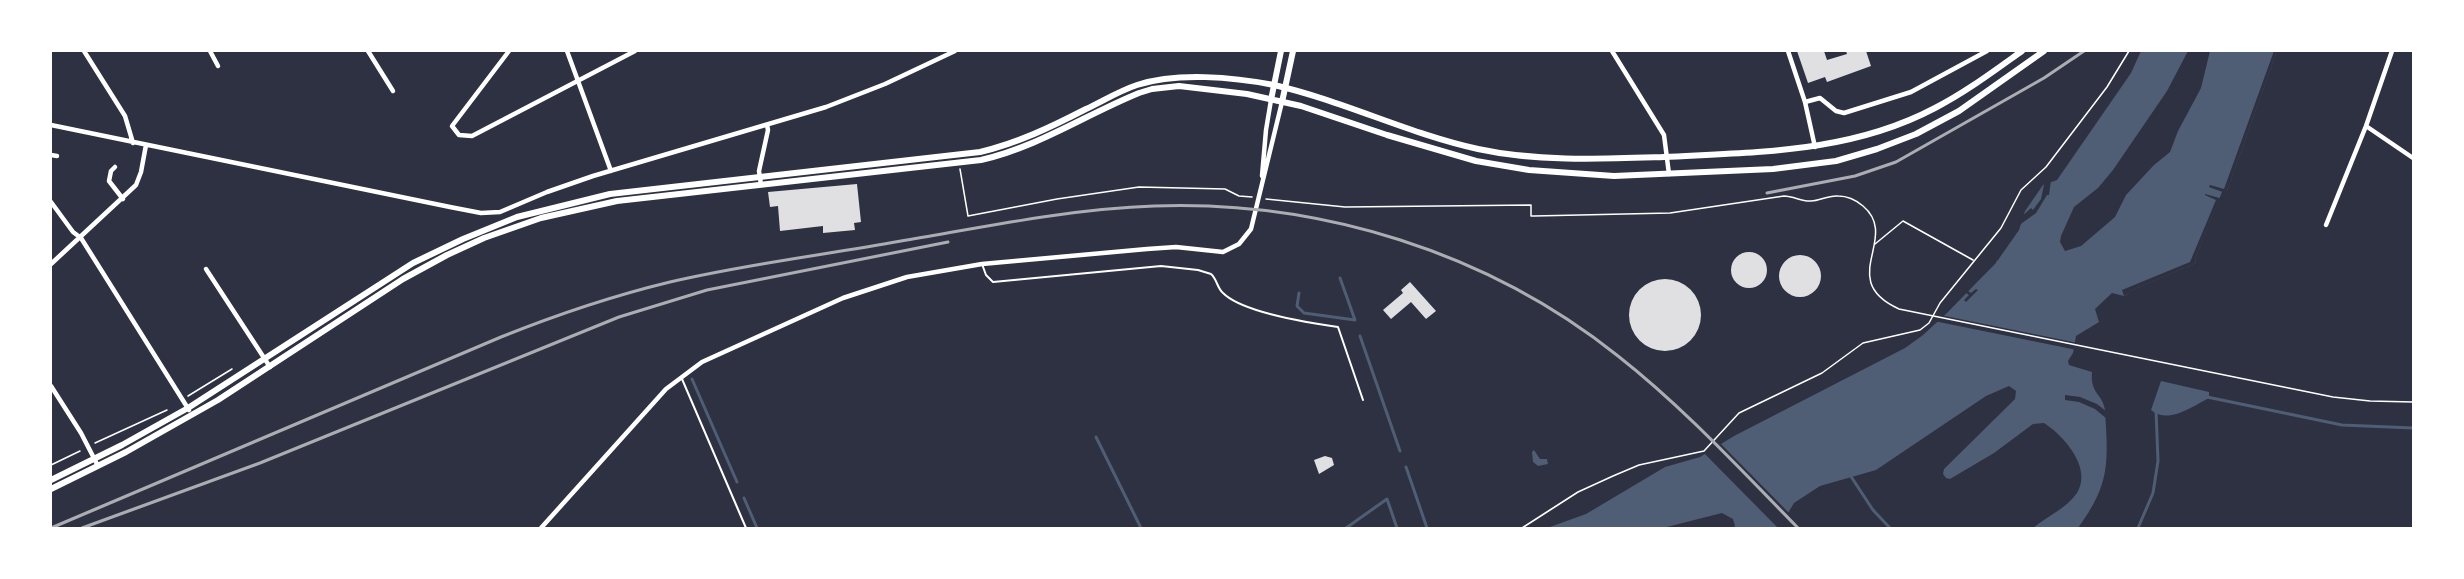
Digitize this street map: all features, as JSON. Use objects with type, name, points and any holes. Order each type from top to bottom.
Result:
[{"type":"main road","points":[[1271,100],[1281,51]]},
{"type":"main road","points":[[1282,102],[1287,88],[1293,51]]},
{"type":"main road","points":[[51,480],[188,408],[399,272],[444,248],[518,217],[610,194],[959,156],[998,148],[1038,134],[1123,91],[1149,82],[1200,78],[1287,88],[1450,142],[1481,150],[1580,159],[1772,152],[1815,147],[1865,136],[1933,109],[2022,51]]},
{"type":"main road","points":[[51,489],[192,415],[270,367],[403,279],[447,255],[484,238],[541,218],[617,201],[959,163],[1020,150],[1126,98],[1152,89],[1179,86],[1282,102],[1476,160],[1529,170],[1614,176],[1797,168],[1836,161],[1916,134],[1959,111],[2044,51]]},
{"type":"street","points":[[84,51],[124,116],[133,142]]},
{"type":"street","points":[[210,51],[218,66]]},
{"type":"street","points":[[368,51],[393,92]]},
{"type":"street","points":[[508,51],[452,126],[459,135],[472,136],[635,51]]},
{"type":"street","points":[[567,51],[611,171]]},
{"type":"street","points":[[51,125],[450,207],[481,213],[500,212],[565,185],[826,107],[885,84],[955,51]]},
{"type":"street","points":[[1612,51],[1641,100],[1657,121],[1665,138],[1669,174]]},
{"type":"street","points":[[1788,51],[1805,102],[1815,147]]},
{"type":"street","points":[[1805,102],[1820,98],[1836,111],[1844,113],[1911,92],[1987,51]]},
{"type":"street","points":[[2326,225],[2366,126],[2392,51]]},
{"type":"street","points":[[1262,182],[1271,100]]},
{"type":"street","points":[[541,528],[666,389],[681,376],[702,362],[843,298],[907,277],[982,264],[1176,247],[1223,252],[1239,244],[1251,229],[1282,102]]},
{"type":"street","points":[[761,185],[759,171],[768,130],[767,125]]},
{"type":"street","points":[[2366,126],[2413,158]]},
{"type":"street","points":[[51,264],[136,185],[146,145]]},
{"type":"street","points":[[51,155],[57,156]]},
{"type":"street","points":[[115,167],[111,171],[109,181],[123,199]]},
{"type":"street","points":[[51,202],[73,232],[81,238],[192,415]]},
{"type":"street","points":[[206,269],[270,367]]},
{"type":"street","points":[[51,386],[81,433],[98,466]]},
{"type":"lane","points":[[982,264],[986,275],[993,282],[1161,266],[1198,270],[1211,274],[1221,292],[1237,303],[1269,313],[1338,327],[1363,400]]},
{"type":"lane","points":[[681,376],[746,528]]},
{"type":"path","points":[[1522,528],[1573,495],[1605,479],[1639,465],[1704,451],[1739,413],[1822,373],[1863,343],[1920,330],[1929,323],[1940,303],[2001,228],[2021,190],[2046,166],[2107,87],[2129,51]]},
{"type":"path","points":[[959,163],[968,216],[1069,197],[1139,187],[1225,189],[1239,196],[1345,207],[1531,205],[1531,216],[1662,214],[1784,196],[1808,201],[1834,196],[1855,200],[1869,212],[1875,225],[1875,244],[1869,267],[1872,287],[1885,302],[1919,314],[2333,397],[2413,402]]},
{"type":"path","points":[[1875,244],[1903,222],[1974,261]]},
{"type":"path","points":[[51,465],[86,446],[172,407],[240,364]]},
{"type":"water","points":[[2141,51],[2188,51],[2167,91],[2113,170],[2098,188],[2074,207],[2061,236],[2060,242],[2065,251],[2081,246],[2115,217],[2126,195],[2154,165],[2170,152],[2178,131],[2201,88],[2210,51],[2277,51],[2227,191],[2222,192],[2195,259],[2196,263],[2130,291],[2124,296],[2112,293],[2095,309],[2099,322],[2076,336],[2073,353],[2068,361],[2069,365],[2092,372],[2093,385],[2104,405],[2107,444],[2102,485],[2097,498],[2078,528],[2033,528],[2068,503],[2077,493],[2081,483],[2079,463],[2074,453],[2052,428],[2044,423],[2033,424],[1994,453],[1950,479],[1943,474],[1944,469],[2015,399],[2016,391],[2009,386],[1986,396],[1876,470],[1820,486],[1794,503],[1779,528],[1733,528],[1735,526],[1733,519],[1722,513],[1663,528],[1547,528],[1586,514],[1665,467],[1700,457],[1734,436],[1905,348],[1923,335],[1998,260],[2019,230],[2025,211],[2043,185],[2057,180],[2131,73]]},
{"type":"water","points":[[2161,381],[2209,392],[2209,398],[2180,413],[2165,416],[2158,414],[2151,410]]},
{"type":"water","points":[[1534,450],[1540,459],[1547,459],[1548,464],[1538,466],[1533,462],[1532,452]]},
{"type":"pier","points":[[2274,51],[2277,51],[2227,191],[2230,192],[2228,194],[2209,187],[2210,185],[2224,189]]},
{"type":"pier","points":[[2045,180],[2051,180],[2049,195],[2036,213],[2018,226],[2020,218],[2031,208],[2033,210],[2041,199]]},
{"type":"pier","points":[[2205,194],[2223,199],[2219,200],[2195,259],[2196,263],[2130,291],[2124,296],[2122,290],[2190,262],[2216,200]]},
{"type":"pier","points":[[1995,261],[1996,263],[1968,291],[1971,293],[1978,290],[1966,302],[1964,300],[1969,295],[1966,293],[1952,307],[1950,306]]},
{"type":"pier","points":[[1940,315],[2078,343],[2077,350],[1934,321]]},
{"type":"pier","points":[[2065,395],[2080,397],[2097,404],[2107,412],[2107,419],[2095,409],[2079,402],[2065,400]]},
{"type":"pier","points":[[1719,442],[1790,514],[1782,528],[1778,528],[1703,452]]},
{"type":"building","points":[[1797,51],[1824,51],[1827,60],[1847,54],[1846,51],[1866,51],[1871,66],[1827,82],[1825,77],[1808,83]]},
{"type":"building","points":[[857,184],[861,222],[854,223],[855,230],[823,233],[823,226],[780,231],[778,206],[770,207],[768,192]]},
{"type":"building","points":[[1749,252],[1762,257],[1767,270],[1762,283],[1749,288],[1736,283],[1731,270],[1736,257]]},
{"type":"building","points":[[1800,255],[1808,256],[1815,261],[1820,268],[1820,284],[1815,291],[1808,296],[1800,297],[1792,296],[1785,291],[1780,284],[1779,276],[1780,268],[1785,261],[1792,256]]},
{"type":"building","points":[[1665,279],[1685,285],[1695,295],[1701,315],[1695,335],[1685,345],[1665,351],[1645,345],[1635,335],[1629,315],[1635,295],[1645,285]]},
{"type":"building","points":[[1410,282],[1436,311],[1426,319],[1411,302],[1391,319],[1383,310],[1403,293],[1401,290]]},
{"type":"building","points":[[1325,456],[1332,458],[1334,465],[1319,474],[1314,460]]},
{"type":"waterway","points":[[1299,293],[1297,306],[1304,313],[1355,320],[1340,278]]},
{"type":"waterway","points":[[1360,336],[1400,451]]},
{"type":"waterway","points":[[692,379],[737,482]]},
{"type":"waterway","points":[[2207,397],[2342,425],[2413,428]]},
{"type":"waterway","points":[[2138,528],[2153,493],[2158,461],[2156,410]]},
{"type":"waterway","points":[[1096,437],[1141,528]]},
{"type":"waterway","points":[[1406,467],[1427,528]]},
{"type":"waterway","points":[[1850,475],[1873,510],[1890,528]]},
{"type":"waterway","points":[[744,498],[757,528]]},
{"type":"waterway","points":[[1346,528],[1387,499],[1397,528]]},
{"type":"railway","points":[[1767,193],[1855,176],[1896,162],[2044,78],[2084,51]]},
{"type":"railway","points":[[51,528],[501,337],[627,293],[727,270],[995,225],[1090,211],[1154,206],[1216,206],[1278,212],[1339,223],[1400,240],[1458,261],[1514,288],[1568,319],[1642,376],[1711,439],[1798,528]]},
{"type":"railway","points":[[82,528],[260,463],[619,317],[707,290],[948,242]]}]
